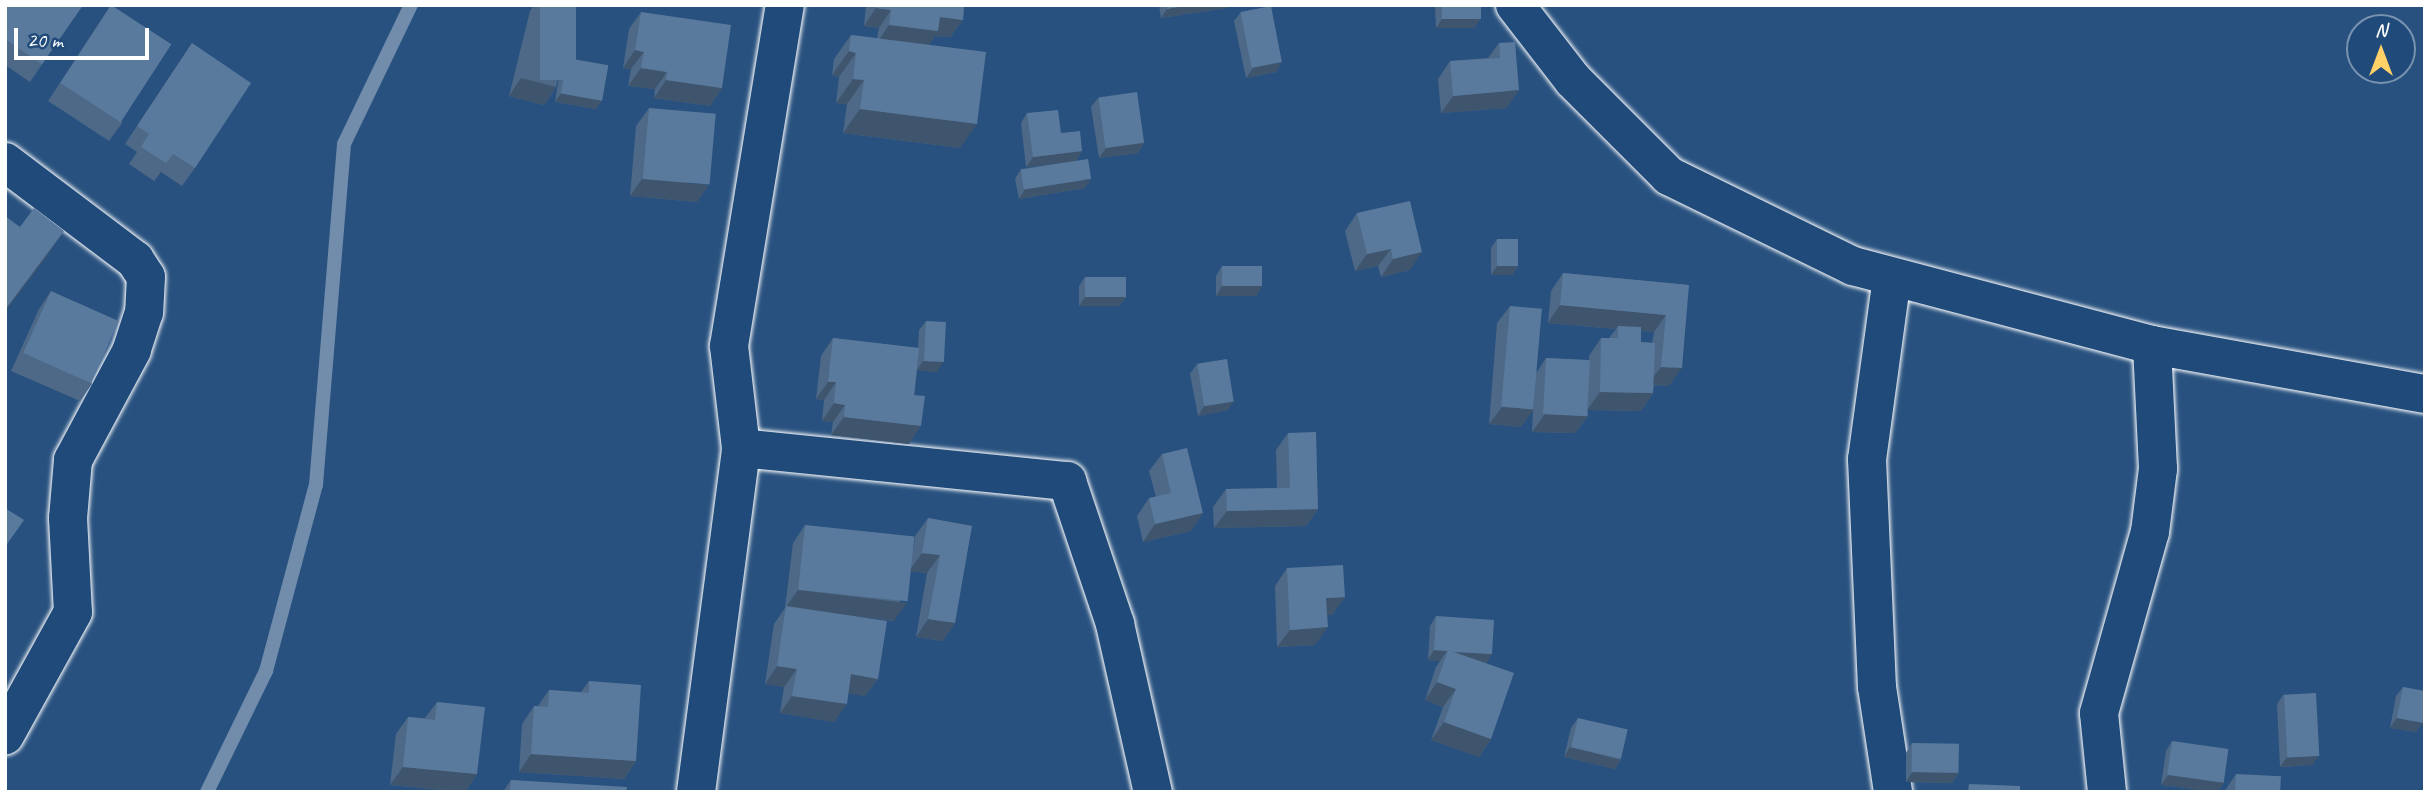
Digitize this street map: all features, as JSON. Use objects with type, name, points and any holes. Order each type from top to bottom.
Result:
[{"type":"street","points":[[696,792],[741,448],[729,346],[785,5]]},
{"type":"street","points":[[1515,5],[1573,80],[1669,176],[1853,266],[2152,345],[2425,394]]},
{"type":"street","points":[[5,162],[135,260],[146,277],[144,312],[132,350],[73,460],[68,518],[73,612],[5,735]]},
{"type":"street","points":[[1892,277],[1867,459],[1877,687],[1893,792]]},
{"type":"street","points":[[2107,792],[2099,713],[2150,532],[2158,469],[2152,345]]},
{"type":"street","points":[[741,448],[1067,481],[1115,624],[1153,792]]},
{"type":"building","points":[[6,5],[83,5],[42,64],[5,39]]},
{"type":"building","points":[[111,5],[171,44],[121,122],[60,83]]},
{"type":"building","points":[[540,5],[576,5],[576,80],[540,80]]},
{"type":"building","points":[[877,5],[964,5],[963,20],[940,17],[938,31],[889,25],[891,10],[876,8]]},
{"type":"building","points":[[1167,5],[1189,5],[1167,9]]},
{"type":"building","points":[[1442,5],[1481,5],[1481,19],[1442,19]]},
{"type":"building","points":[[1271,6],[1282,62],[1251,68],[1241,12]]},
{"type":"building","points":[[641,12],[731,25],[722,88],[666,80],[667,72],[641,68],[644,52],[635,50]]},
{"type":"building","points":[[851,35],[986,52],[977,124],[860,109],[864,80],[853,79],[856,53],[849,51]]},
{"type":"building","points":[[1515,42],[1519,90],[1453,96],[1450,61],[1500,58],[1499,43]]},
{"type":"building","points":[[192,43],[251,83],[195,168],[173,154],[166,163],[141,147],[149,134],[137,126]]},
{"type":"building","points":[[567,58],[608,65],[602,101],[561,93]]},
{"type":"building","points":[[1137,92],[1144,143],[1105,148],[1098,97]]},
{"type":"building","points":[[649,108],[716,114],[710,185],[643,179]]},
{"type":"building","points":[[1058,110],[1061,133],[1080,131],[1082,151],[1033,157],[1027,113]]},
{"type":"building","points":[[1088,159],[1091,179],[1024,189],[1021,170]]},
{"type":"building","points":[[1410,201],[1422,252],[1393,259],[1391,249],[1367,254],[1357,213]]},
{"type":"building","points":[[34,208],[64,231],[5,310],[5,216],[20,227]]},
{"type":"building","points":[[1497,239],[1518,239],[1518,266],[1497,266]]},
{"type":"building","points":[[1222,266],[1262,266],[1262,286],[1222,286]]},
{"type":"building","points":[[1563,273],[1689,285],[1682,368],[1661,367],[1666,315],[1560,305]]},
{"type":"building","points":[[1085,277],[1126,277],[1126,297],[1085,297]]},
{"type":"building","points":[[51,291],[119,321],[91,383],[23,353]]},
{"type":"building","points":[[1510,306],[1542,309],[1533,409],[1501,407]]},
{"type":"building","points":[[926,321],[946,322],[944,362],[924,361]]},
{"type":"building","points":[[1618,326],[1641,327],[1641,342],[1655,343],[1653,393],[1600,392],[1601,338],[1618,338]]},
{"type":"building","points":[[833,338],[919,348],[914,395],[925,396],[921,426],[844,417],[845,405],[834,403],[836,382],[828,382]]},
{"type":"building","points":[[1546,358],[1590,360],[1587,416],[1543,414]]},
{"type":"building","points":[[1227,359],[1234,401],[1204,406],[1197,364]]},
{"type":"building","points":[[1316,432],[1318,509],[1227,511],[1226,489],[1290,488],[1288,433]]},
{"type":"building","points":[[1187,448],[1203,513],[1155,524],[1149,498],[1171,493],[1162,454]]},
{"type":"building","points":[[5,508],[24,520],[5,547]]},
{"type":"building","points":[[928,518],[972,526],[955,623],[928,619],[940,555],[922,553]]},
{"type":"building","points":[[805,525],[914,536],[908,601],[798,590]]},
{"type":"building","points":[[1343,565],[1345,597],[1326,598],[1328,627],[1290,630],[1287,568]]},
{"type":"building","points":[[786,606],[887,621],[878,679],[851,674],[847,704],[792,696],[797,669],[777,666]]},
{"type":"building","points":[[1436,616],[1494,620],[1492,654],[1434,650]]},
{"type":"building","points":[[1448,650],[1514,673],[1491,739],[1444,722],[1456,689],[1437,682]]},
{"type":"building","points":[[589,681],[641,685],[636,761],[531,754],[534,706],[548,707],[549,690],[589,693]]},
{"type":"building","points":[[2403,687],[2425,691],[2423,723],[2397,718]]},
{"type":"building","points":[[2316,693],[2319,756],[2287,758],[2284,695]]},
{"type":"building","points":[[437,702],[485,707],[477,774],[403,767],[408,717],[435,720]]},
{"type":"building","points":[[1578,718],[1628,729],[1621,759],[1571,747]]},
{"type":"building","points":[[2172,741],[2228,749],[2224,783],[2167,775]]},
{"type":"building","points":[[1912,743],[1959,744],[1958,773],[1911,772]]},
{"type":"building","points":[[2236,774],[2281,776],[2280,792],[2235,792]]},
{"type":"building","points":[[511,780],[627,787],[626,792],[510,792]]},
{"type":"building","points":[[1969,784],[2020,786],[2020,792],[1968,792]]},
{"type":"waterway","points":[[207,792],[266,671],[316,485],[344,144],[411,5]]}]
